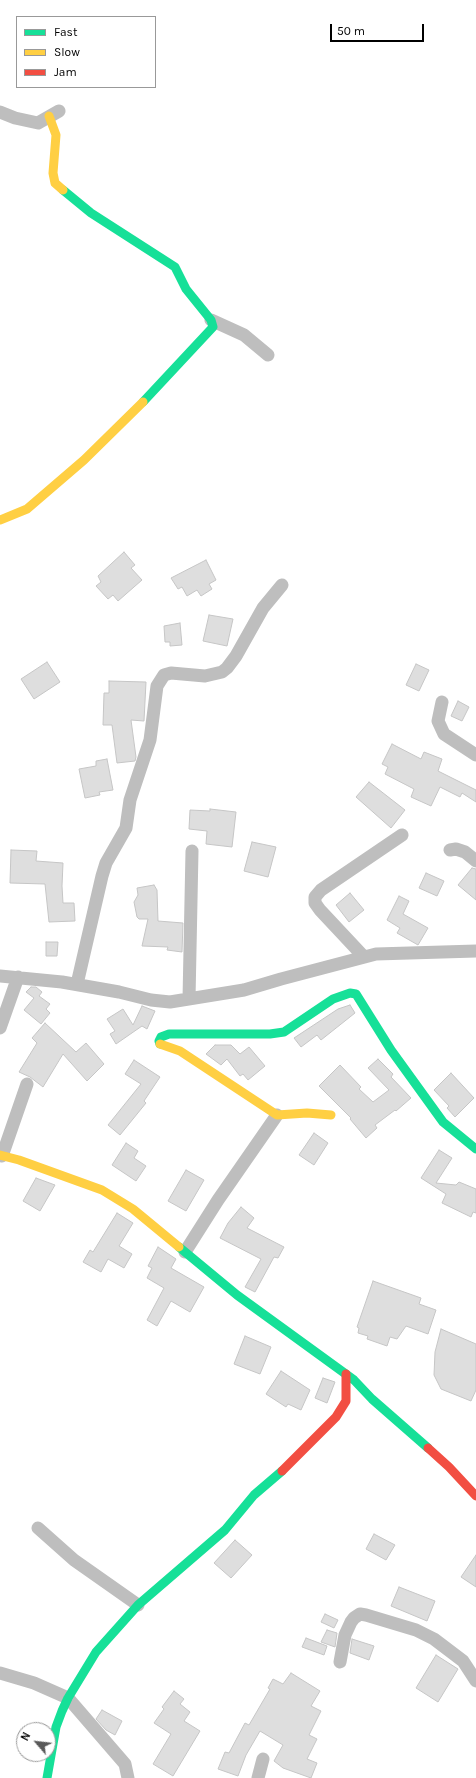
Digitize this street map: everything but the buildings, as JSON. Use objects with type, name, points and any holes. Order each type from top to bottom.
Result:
[{"type":"street","points":[[0,112],[15,118],[38,123],[54,114],[56,135],[53,173],[55,183],[91,213],[137,244],[175,267],[186,289],[211,320],[213,327],[156,389],[84,460],[27,509],[0,520]]},
{"type":"street","points":[[211,320],[244,335],[268,355]]},
{"type":"street","points":[[77,984],[102,876],[106,863],[126,828],[130,800],[150,740],[157,686],[164,675],[171,673],[205,676],[222,672],[227,668],[236,656],[263,608],[282,585]]},
{"type":"street","points":[[442,702],[438,721],[444,734],[476,755]]},
{"type":"street","points":[[364,957],[320,910],[315,902],[315,897],[321,890],[402,835]]},
{"type":"street","points":[[450,850],[456,849],[465,852],[476,861]]},
{"type":"street","points":[[189,999],[192,851]]},
{"type":"street","points":[[0,976],[77,984],[160,1002],[244,990],[376,954],[476,951]]},
{"type":"street","points":[[0,1028],[18,977]]},
{"type":"street","points":[[331,1115],[307,1113],[276,1115],[180,1051],[160,1044],[159,1041],[161,1037],[169,1034],[270,1034],[284,1032],[333,999],[350,993],[356,994],[391,1050],[443,1122],[476,1149]]},
{"type":"street","points":[[27,1084],[1,1156],[19,1160],[102,1190],[133,1209],[237,1295],[346,1374],[401,1426],[449,1467],[476,1496]]},
{"type":"street","points":[[185,1252],[222,1194],[276,1115]]},
{"type":"street","points":[[47,1778],[56,1728],[68,1698],[96,1652],[138,1606],[214,1540],[236,1518],[254,1495],[291,1462],[336,1417],[346,1401],[346,1374]]},
{"type":"street","points":[[38,1528],[74,1560],[138,1606]]},
{"type":"street","points":[[340,1662],[345,1635],[351,1622],[360,1614],[416,1630],[434,1639],[463,1661],[476,1681]]},
{"type":"street","points":[[0,1673],[34,1683],[68,1698],[125,1764],[128,1778]]},
{"type":"street","points":[[258,1778],[263,1759]]},
{"type":"traffic: fast","points":[[63,190],[91,213],[175,267],[186,289],[211,320],[213,327],[143,402]]},
{"type":"traffic: fast","points":[[160,1044],[159,1041],[161,1037],[169,1034],[270,1034],[284,1032],[333,999],[350,993],[356,994],[391,1050],[443,1122],[476,1149]]},
{"type":"traffic: fast","points":[[179,1247],[237,1295],[354,1380],[372,1399],[428,1448]]},
{"type":"traffic: fast","points":[[47,1778],[56,1727],[62,1711],[68,1698],[96,1652],[138,1605],[225,1530],[254,1495],[282,1471]]},
{"type":"traffic: slow","points":[[49,116],[56,135],[53,173],[55,183],[63,190]]},
{"type":"traffic: slow","points":[[0,520],[27,509],[84,460],[143,402]]},
{"type":"traffic: slow","points":[[160,1044],[180,1051],[277,1115],[307,1113],[331,1115]]},
{"type":"traffic: slow","points":[[0,1155],[19,1160],[102,1190],[133,1209],[179,1247]]},
{"type":"traffic: jam","points":[[282,1471],[336,1417],[346,1401],[346,1374]]},
{"type":"traffic: jam","points":[[428,1448],[449,1467],[476,1496]]}]
